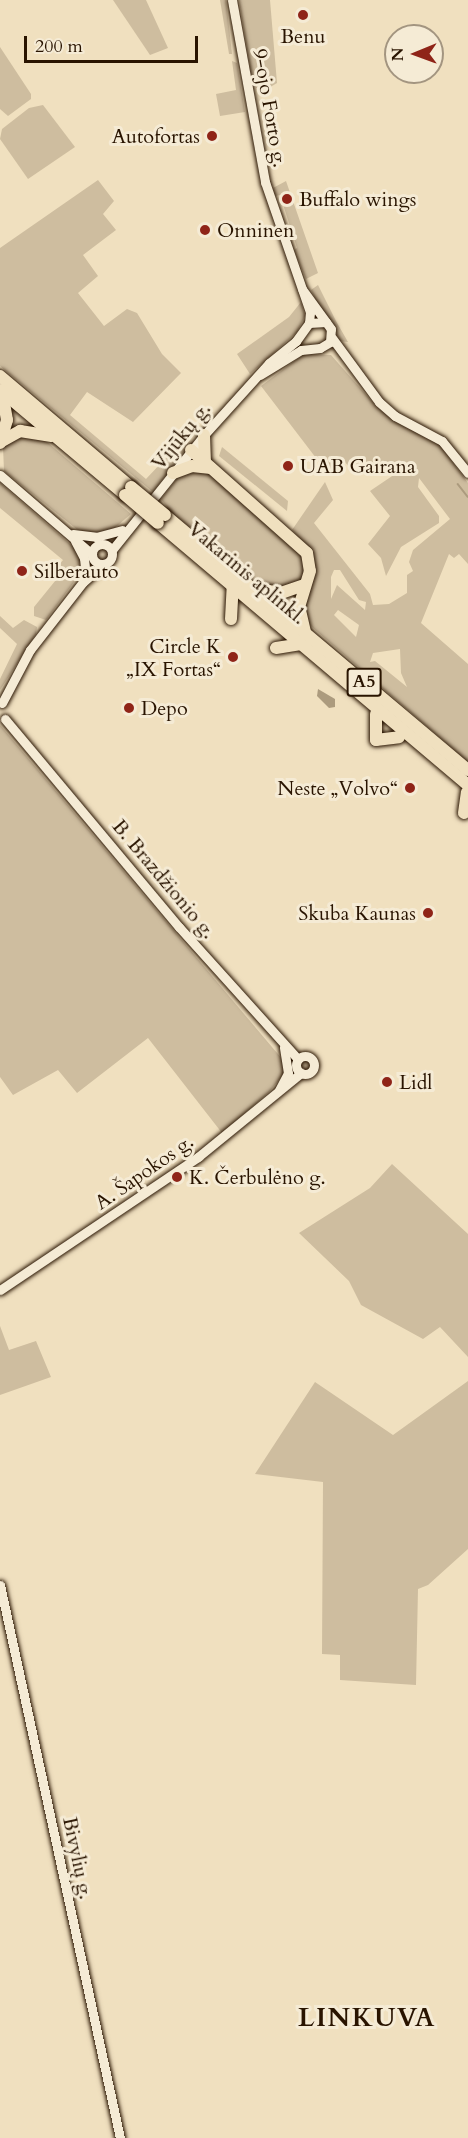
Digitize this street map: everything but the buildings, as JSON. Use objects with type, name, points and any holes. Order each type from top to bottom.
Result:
[{"type":"highway","name":"Vakarinis aplinkl.","points":[[0,376],[161,519],[232,586],[304,639],[468,770]]},
{"type":"highway","points":[[1,391],[8,420],[1,442]]},
{"type":"highway","name":"Vakarinis aplinkl.","points":[[1,391],[55,436],[128,491]]},
{"type":"highway","points":[[1,442],[20,431],[55,436]]},
{"type":"highway","points":[[204,435],[201,449],[208,466]]},
{"type":"highway","points":[[191,450],[302,547],[310,565],[299,612],[304,639],[276,648]]},
{"type":"highway","points":[[173,473],[192,466],[208,466]]},
{"type":"highway","name":"Vakarinis aplinkl.","points":[[161,519],[252,588],[359,693],[468,790]]},
{"type":"highway","points":[[252,588],[281,593],[304,585]]},
{"type":"highway","points":[[231,619],[232,586]]},
{"type":"highway","points":[[359,693],[399,737],[468,790],[464,813],[468,811]]},
{"type":"highway","points":[[376,714],[376,740],[399,737]]},
{"type":"street","name":"9-ojo Forto g.","points":[[232,0],[265,182],[310,312],[304,339],[317,348]]},
{"type":"street","name":"9-ojo Forto g.","points":[[302,290],[326,322],[332,338]]},
{"type":"street","points":[[306,327],[326,322]]},
{"type":"street","name":"Vijūkų g.","points":[[104,564],[110,560],[112,550],[132,523],[191,450],[306,327]]},
{"type":"street","points":[[332,338],[353,371]]},
{"type":"street","name":"Vijūkų g.","points":[[260,375],[301,350],[317,348],[332,338]]},
{"type":"street","points":[[317,348],[333,352],[395,416],[442,441],[468,473]]},
{"type":"street","points":[[0,475],[104,564],[84,579],[30,650],[1,703],[8,710],[3,720]]},
{"type":"street","name":"Vijūkų g.","points":[[100,544],[132,523]]},
{"type":"street","points":[[71,534],[96,537],[122,530]]},
{"type":"street","points":[[71,534],[112,550]]},
{"type":"street","points":[[71,534],[84,558],[84,579]]},
{"type":"street","points":[[84,579],[92,555],[100,544]]},
{"type":"street","name":"B. Brazdžionio g.","points":[[3,720],[298,1059]]},
{"type":"street","points":[[276,1095],[288,1073],[283,1044]]},
{"type":"street","points":[[306,1056],[314,1062],[311,1072],[301,1073],[296,1066],[298,1059],[306,1056]]},
{"type":"street","name":"A. Šapokos g.","points":[[0,1290],[172,1176],[301,1073]]},
{"type":"street","name":"Bivylių g.","points":[[0,1585],[120,2138]]},
{"type":"shaded area","points":[[113,0],[146,0],[168,48],[150,55]]},
{"type":"shaded area","points":[[220,0],[226,0],[232,54],[229,54]]},
{"type":"shaded area","points":[[239,0],[270,0],[277,83],[262,92],[253,85]]},
{"type":"shaded area","points":[[0,47],[31,94],[31,99],[8,116],[0,109]]},
{"type":"shaded area","points":[[232,61],[237,63],[245,112],[220,116],[216,94],[236,90]]},
{"type":"shaded area","points":[[43,105],[75,147],[28,179],[0,139],[2,129],[29,108]]},
{"type":"shaded area","points":[[98,180],[114,201],[103,214],[116,230],[83,255],[98,276],[78,293],[104,326],[127,309],[137,313],[162,354],[181,373],[133,422],[87,392],[70,415],[146,479],[179,444],[185,450],[153,492],[0,366],[0,248]]},
{"type":"shaded area","points":[[286,181],[318,273],[306,279],[294,250],[297,248],[280,195],[275,196],[273,188]]},
{"type":"shaded area","points":[[318,285],[348,342],[339,341],[333,322],[323,314],[311,290]]},
{"type":"shaded area","points":[[301,302],[305,316],[297,332],[250,374],[237,354],[289,317]]},
{"type":"shaded area","points":[[304,354],[331,355],[375,405],[393,420],[439,444],[468,483],[468,564],[459,554],[454,558],[449,554],[421,623],[468,664],[468,762],[304,620],[308,548],[292,530],[325,482],[333,500],[314,523],[370,594],[373,605],[389,604],[407,593],[407,575],[413,571],[409,562],[413,550],[450,519],[419,478],[418,487],[439,516],[439,523],[401,547],[386,576],[381,558],[368,544],[390,516],[370,491],[404,468],[392,468],[382,462],[356,475],[344,461],[329,475],[261,386]],"holes":[[[334,570],[340,570],[359,600],[366,602],[365,610],[337,585],[331,599],[331,577]],[[338,610],[359,625],[356,637],[334,615]],[[400,649],[401,673],[407,687],[375,661],[370,662],[373,653]]]},
{"type":"shaded area","points":[[14,436],[40,436],[131,514],[111,531],[101,534],[79,531],[4,471],[3,447]]},
{"type":"shaded area","points":[[222,447],[288,501],[287,511],[219,456]]},
{"type":"shaded area","points":[[192,471],[210,473],[300,552],[305,565],[303,577],[293,588],[269,588],[254,580],[171,512],[161,499],[179,476]]},
{"type":"shaded area","points":[[0,483],[79,552],[81,567],[74,582],[46,620],[34,616],[34,607],[64,570],[59,565],[63,560],[0,508]]},
{"type":"shaded area","points":[[0,616],[13,628],[24,620],[37,627],[36,634],[0,690],[0,679],[17,644],[0,628]]},
{"type":"shaded area","points":[[318,689],[335,699],[335,707],[329,708],[317,696]]},
{"type":"shaded area","points":[[0,725],[283,1060],[283,1075],[269,1092],[222,1133],[148,1038],[77,1093],[58,1070],[13,1095],[0,1077]]},
{"type":"shaded area","points":[[392,1164],[468,1234],[468,1357],[440,1327],[423,1339],[361,1305],[349,1281],[299,1233],[370,1188]]},
{"type":"shaded area","points":[[0,1326],[9,1350],[36,1341],[51,1377],[0,1395]]},
{"type":"shaded area","points":[[468,1381],[468,1549],[428,1585],[418,1589],[416,1685],[340,1680],[340,1655],[322,1654],[323,1482],[255,1474],[315,1382],[393,1435]]},
{"type":"waterway","points":[[458,484],[468,497]]},
{"type":"place","name":"Benu","points":[[303,15]]},
{"type":"place","name":"Autofortas","points":[[212,136]]},
{"type":"place","name":"Buffalo wings","points":[[287,199]]},
{"type":"place","name":"Onninen","points":[[205,230]]},
{"type":"place","name":"UAB Gairana","points":[[288,466]]},
{"type":"place","name":"Silberauto","points":[[22,571]]},
{"type":"place","name":"Circle K „IX Fortas“","points":[[233,657]]},
{"type":"place","name":"Depo","points":[[129,708]]},
{"type":"place","name":"Neste „Volvo“","points":[[410,788]]},
{"type":"place","name":"Skuba Kaunas","points":[[428,913]]},
{"type":"place","name":"Lidl","points":[[387,1082]]},
{"type":"place","name":"K. Čerbulėno g.","points":[[177,1177]]},
{"type":"district","name":"LINKUVA","points":[[367,2018]]}]
